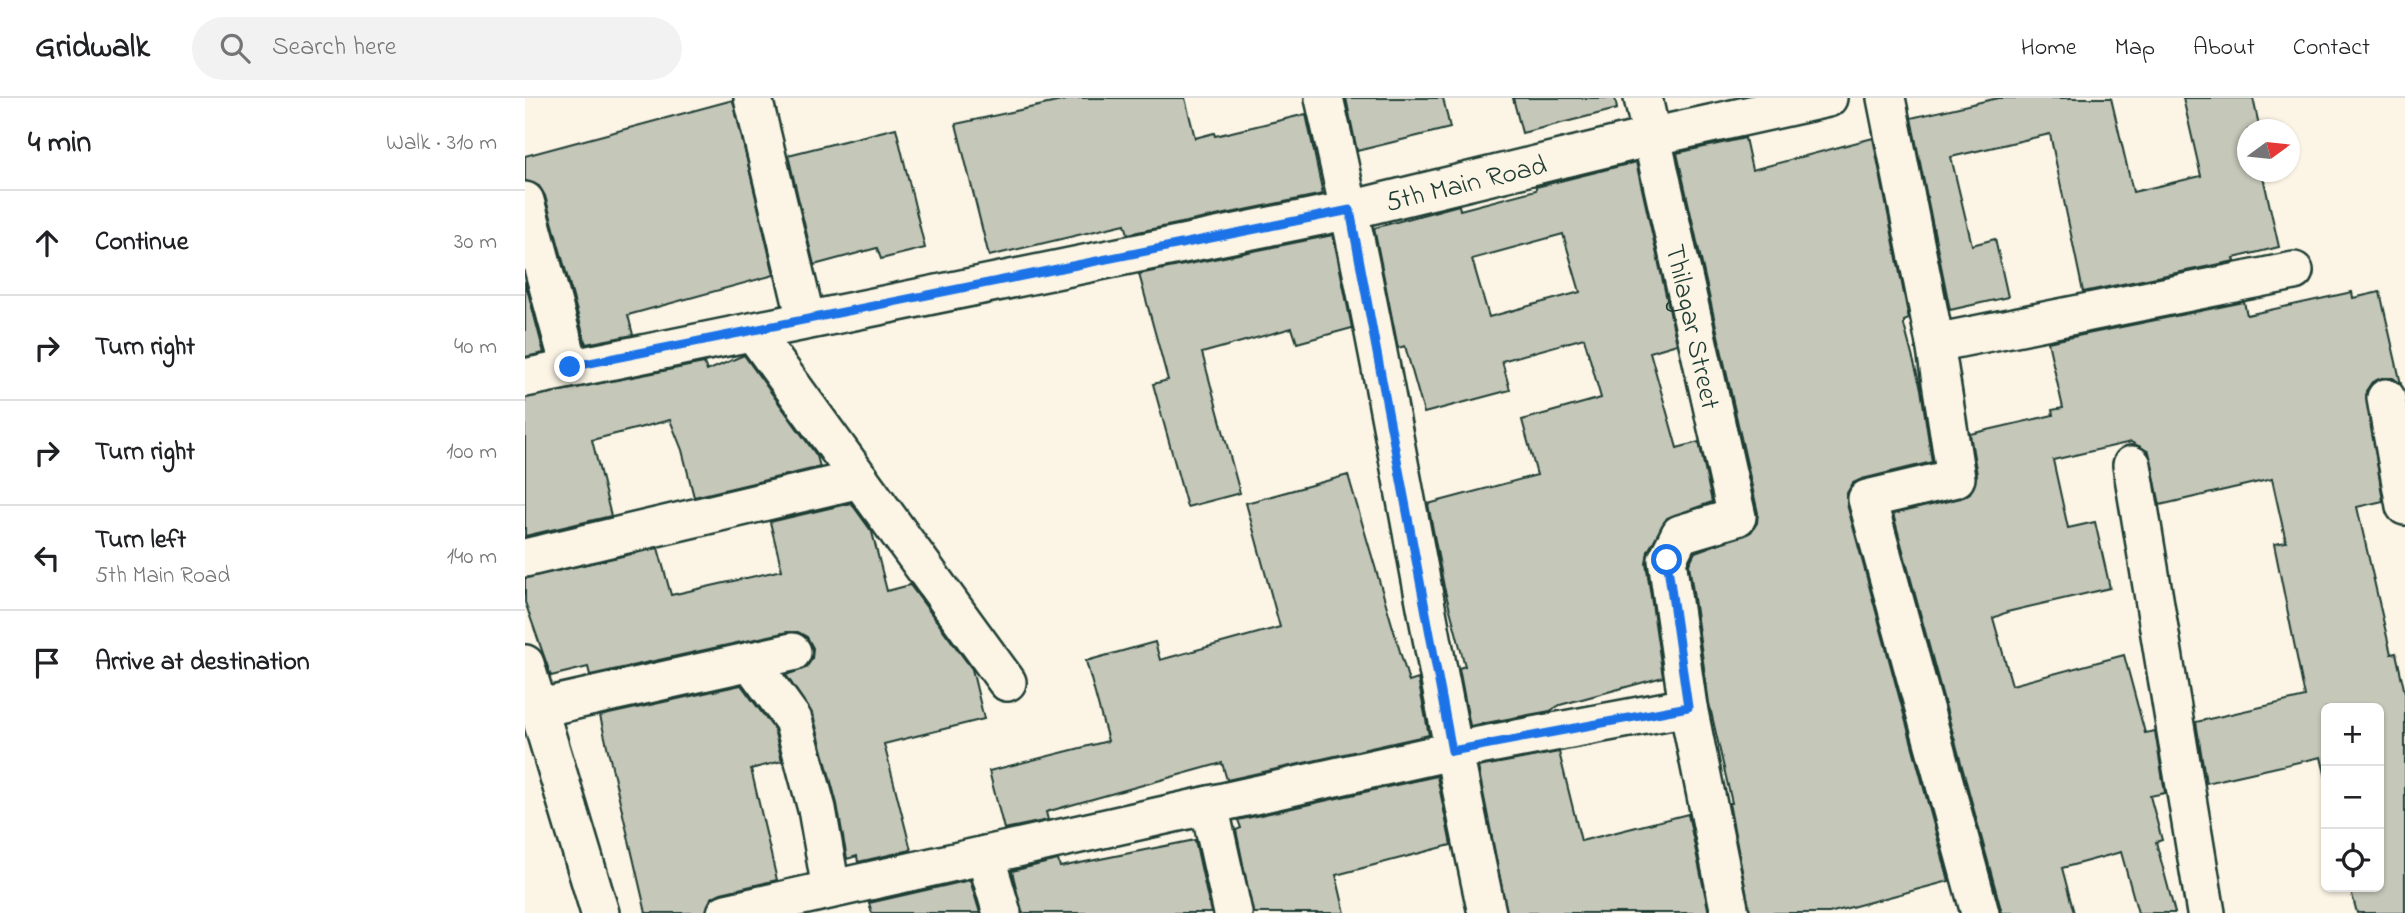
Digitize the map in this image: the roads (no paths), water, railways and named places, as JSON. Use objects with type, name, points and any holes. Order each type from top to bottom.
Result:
[{"type":"street","points":[[753,98],[806,320]]},
{"type":"street","points":[[1324,98],[1350,210],[1452,751],[1487,913]]},
{"type":"street","name":"Thilagar Street","points":[[1643,98],[1737,517],[1680,534],[1667,560],[1688,707]]},
{"type":"street","name":"5th Main Road","points":[[525,378],[1350,210],[1651,136],[1828,98]]},
{"type":"street","points":[[1886,98],[1935,343],[1957,478],[1867,499],[1980,913]]},
{"type":"street","points":[[525,201],[570,367]]},
{"type":"street","points":[[1935,343],[2294,271]]},
{"type":"street","points":[[753,332],[1007,681]]},
{"type":"street","points":[[2386,398],[2405,506]]},
{"type":"street","points":[[2132,465],[2206,913]]},
{"type":"street","points":[[525,558],[860,479]]},
{"type":"street","points":[[540,708],[792,652]]},
{"type":"street","points":[[750,661],[793,720],[817,809],[831,890]]},
{"type":"street","points":[[525,664],[600,913]]},
{"type":"street","points":[[726,913],[1452,751],[1688,707],[1730,913]]},
{"type":"street","points":[[1209,805],[1233,913]]},
{"type":"street","points":[[985,855],[1002,913]]}]
